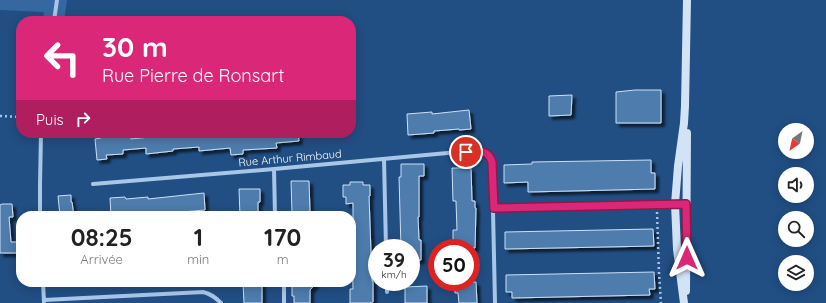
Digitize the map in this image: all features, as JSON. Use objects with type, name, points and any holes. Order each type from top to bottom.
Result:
[{"type":"main road","points":[[685,303],[676,249],[675,204],[685,106],[687,0]]},
{"type":"main road","points":[[685,106],[687,135],[687,271],[685,303]]},
{"type":"street","points":[[54,16],[56,0]]},
{"type":"street","points":[[40,211],[41,138]]},
{"type":"street","name":"Rue Arthur Rimbaud","points":[[93,184],[480,150],[488,154],[492,162],[494,208]]},
{"type":"street","points":[[384,159],[386,239]]},
{"type":"street","points":[[274,169],[275,211]]},
{"type":"street","points":[[496,303],[494,208],[686,204]]},
{"type":"street","points":[[43,287],[44,302],[203,292],[215,297],[221,303]]},
{"type":"street","points":[[284,287],[284,303]]},
{"type":"path","points":[[0,116],[16,117]]},
{"type":"path","points":[[657,204],[659,273],[662,303]]},
{"type":"shaded area","points":[[0,0],[67,0],[65,16],[44,16],[44,12],[0,10]]},
{"type":"building","points":[[661,90],[661,123],[616,123],[616,92]]},
{"type":"building","points":[[572,95],[571,115],[549,116],[549,96]]},
{"type":"building","points":[[469,110],[471,129],[434,131],[434,133],[408,135],[407,114],[432,112],[432,114]]},
{"type":"building","points":[[299,138],[299,141],[276,143],[277,148],[243,150],[243,154],[231,155],[230,148],[199,151],[199,147],[173,149],[173,151],[146,154],[146,148],[123,150],[123,154],[106,155],[107,159],[97,160],[95,139]]},
{"type":"building","points":[[651,160],[651,173],[655,173],[655,189],[528,192],[528,182],[504,183],[504,165],[532,164],[532,162]]},
{"type":"building","points":[[401,164],[424,164],[424,176],[419,176],[419,239],[401,239],[399,177],[401,177]]},
{"type":"building","points":[[452,168],[471,168],[472,201],[475,201],[476,208],[475,239],[453,239],[453,230],[457,230],[456,201],[453,201]]},
{"type":"building","points":[[291,181],[309,181],[310,211],[292,211]]},
{"type":"building","points":[[350,182],[363,182],[363,185],[370,185],[371,239],[368,239],[368,291],[373,291],[373,302],[371,303],[350,303],[350,289],[356,287],[356,211],[353,211],[353,203],[346,204],[346,197],[343,197],[343,185],[350,185]]},
{"type":"building","points":[[239,189],[260,189],[258,211],[240,211]]},
{"type":"building","points":[[204,193],[205,210],[111,211],[110,198],[125,197],[126,199],[148,197],[148,199]]},
{"type":"building","points":[[71,195],[73,211],[60,211],[58,196]]},
{"type":"building","points":[[12,204],[13,217],[9,217],[11,242],[16,242],[16,253],[0,253],[0,205]]},
{"type":"building","points":[[653,229],[654,246],[505,249],[505,232]]},
{"type":"building","points":[[420,240],[421,240],[420,260]]},
{"type":"building","points":[[654,272],[655,289],[649,289],[650,295],[512,298],[512,292],[506,292],[506,275]]},
{"type":"building","points":[[420,286],[427,286],[427,303],[405,303],[405,291],[420,291]]},
{"type":"building","points":[[243,287],[262,287],[262,303],[244,303]]},
{"type":"building","points":[[292,287],[313,287],[310,290],[310,303],[294,303],[294,296],[292,296]]},
{"type":"building","points":[[455,291],[476,291],[477,303],[459,303],[458,293],[455,293]]},
{"type":"route","points":[[466,152],[480,150],[488,154],[491,158],[494,208],[686,204],[687,258]]}]
